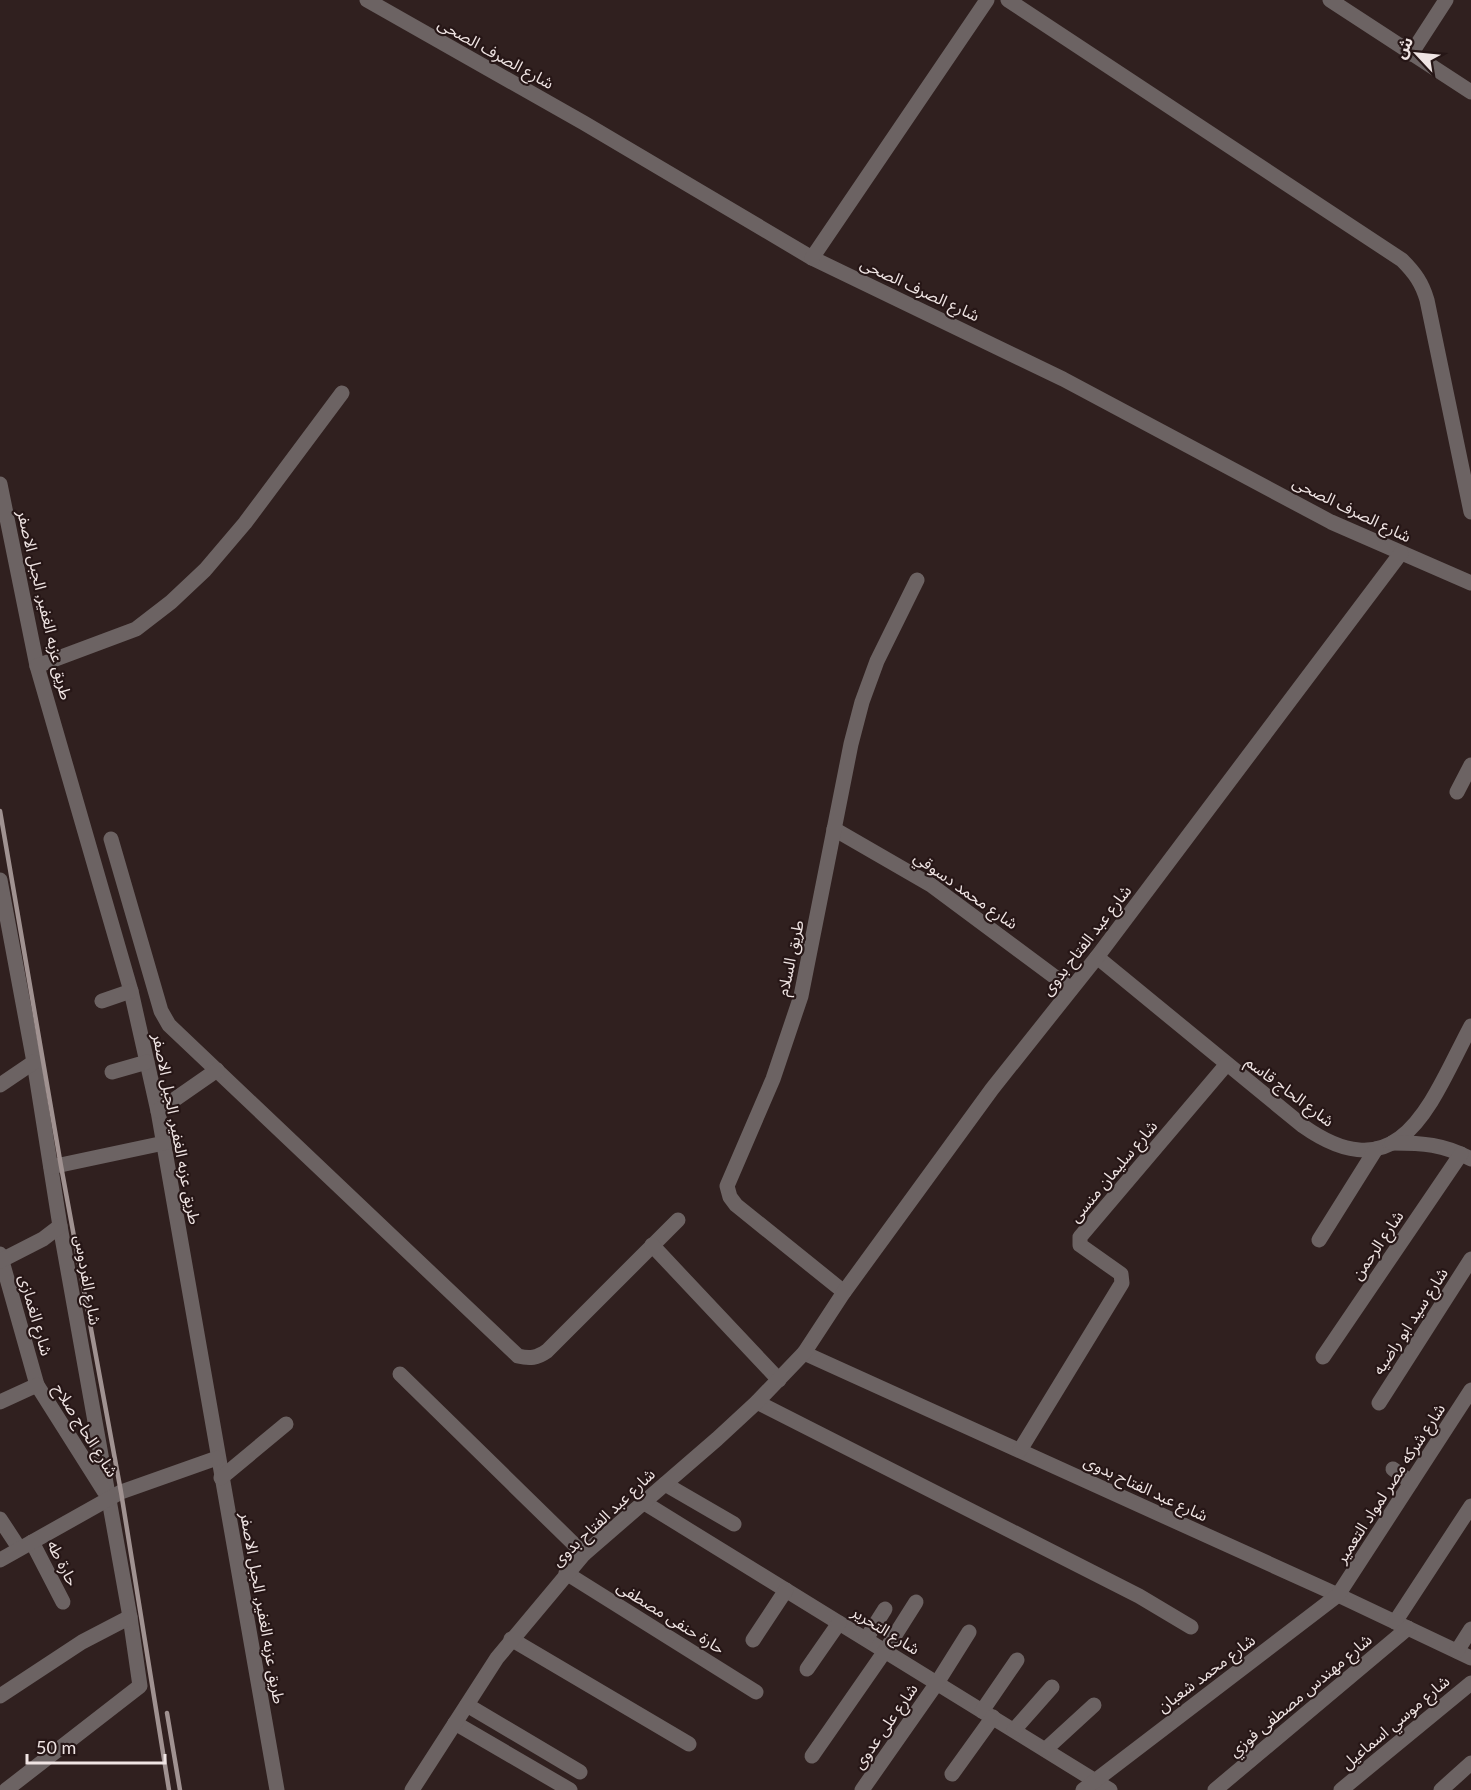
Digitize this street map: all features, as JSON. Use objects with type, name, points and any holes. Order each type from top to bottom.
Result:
[{"type":"street","name":"شارع الصرف الصحى","points":[[367,0],[584,123],[812,258],[1063,379],[1331,522],[1471,583]]},
{"type":"street","points":[[812,258],[987,0]]},
{"type":"street","points":[[1008,0],[1402,260],[1414,272],[1423,285],[1427,300],[1471,512]]},
{"type":"street","points":[[1330,0],[1471,92]]},
{"type":"street","points":[[1412,54],[1446,0]]},
{"type":"street","points":[[37,666],[136,629],[171,602],[205,570],[245,523],[342,393]]},
{"type":"street","name":"طريق عزبه الغفير, الجبل الاصفر","points":[[0,490],[37,666],[131,991],[158,1111],[277,1790]]},
{"type":"street","name":"شارع عبد الفتاح بدوى","points":[[416,1789],[466,1705],[511,1639],[566,1573],[584,1554],[757,1402],[804,1353],[844,1292],[992,1089],[1096,957],[1401,553]]},
{"type":"street","name":"طريق السلام","points":[[844,1292],[736,1205],[729,1197],[727,1186],[773,1079],[801,996],[851,744],[862,702],[877,661],[917,580]]},
{"type":"street","points":[[1457,792],[1471,765]]},
{"type":"street","name":"شارع محمد دسوقي","points":[[834,829],[931,885],[1071,989]]},
{"type":"street","points":[[111,839],[165,1018],[175,1032],[518,1356],[538,1357],[547,1351],[678,1220]]},
{"type":"street","name":"شارع الفردوس","points":[[0,880],[6,945],[34,1062],[60,1226],[130,1617],[140,1686],[6,1790]]},
{"type":"street","name":"شارع الحاج قاسم","points":[[1096,957],[1226,1065],[1323,1140],[1340,1147],[1358,1150],[1376,1149],[1410,1132],[1422,1117],[1471,1026]]},
{"type":"street","points":[[102,1001],[131,991]]},
{"type":"street","points":[[0,1085],[34,1062]]},
{"type":"street","points":[[112,1072],[147,1062]]},
{"type":"street","name":"شارع سليمان منسى","points":[[1020,1450],[1122,1283],[1121,1274],[1080,1245],[1080,1238],[1226,1065]]},
{"type":"street","points":[[158,1111],[217,1070]]},
{"type":"street","points":[[51,1167],[164,1143]]},
{"type":"street","points":[[1392,1143],[1430,1143],[1466,1156]]},
{"type":"street","points":[[1319,1240],[1376,1149]]},
{"type":"street","name":"شارع الرحمن","points":[[1323,1358],[1466,1156]]},
{"type":"street","points":[[1,1258],[43,1239],[60,1226]]},
{"type":"street","points":[[652,1245],[779,1380]]},
{"type":"street","name":"شارع الغمازى","points":[[1,1258],[37,1385]]},
{"type":"street","name":"شارع سيد ابو راضيه","points":[[1379,1403],[1471,1259]]},
{"type":"street","name":"شارع عبد الفتاح بدوى","points":[[804,1353],[1338,1595],[1471,1658]]},
{"type":"street","points":[[400,1374],[584,1554]]},
{"type":"street","name":"شارع الحاج صلاح","points":[[0,1402],[37,1385],[108,1498]]},
{"type":"street","name":"شارع شركه مصر لمواد التعمير","points":[[1338,1595],[1471,1390]]},
{"type":"street","points":[[757,1402],[1139,1596],[1191,1627]]},
{"type":"street","points":[[221,1478],[285,1424]]},
{"type":"street","points":[[0,1560],[108,1498],[217,1458]]},
{"type":"street","points":[[1393,1469],[1411,1482]]},
{"type":"street","points":[[665,1484],[734,1524]]},
{"type":"street","name":"شارع التحرير","points":[[643,1502],[1046,1749],[1089,1785],[1110,1790]]},
{"type":"street","name":"شارع مهندس مصطفى فوزي","points":[[1215,1790],[1402,1625],[1471,1506]]},
{"type":"street","name":"حارة طه","points":[[0,1519],[26,1545],[63,1602]]},
{"type":"street","name":"حارة حنفى مصطفى","points":[[566,1573],[756,1692]]},
{"type":"street","points":[[753,1640],[786,1590]]},
{"type":"street","name":"شارع محمد شعبان","points":[[1089,1785],[1338,1595]]},
{"type":"street","points":[[812,1756],[916,1602]]},
{"type":"street","points":[[866,1639],[885,1610]]},
{"type":"street","points":[[0,1696],[82,1642],[130,1617]]},
{"type":"street","points":[[807,1670],[839,1623]]},
{"type":"street","points":[[1457,1651],[1471,1629]]},
{"type":"street","name":"شارع على عدوى","points":[[862,1790],[937,1683],[969,1632]]},
{"type":"street","points":[[511,1639],[689,1744]]},
{"type":"street","points":[[952,1774],[1017,1660]]},
{"type":"street","name":"شارع موسي اسماعيل","points":[[1341,1790],[1471,1683]]},
{"type":"street","points":[[1014,1730],[1052,1687]]},
{"type":"street","points":[[466,1705],[580,1772]]},
{"type":"street","points":[[1046,1749],[1094,1705]]},
{"type":"street","points":[[455,1723],[570,1790]]},
{"type":"street","points":[[1441,1790],[1471,1763]]},
{"type":"railway","points":[[0,811],[61,1166],[121,1492],[169,1790]]},
{"type":"railway","points":[[167,1713],[180,1790]]}]
